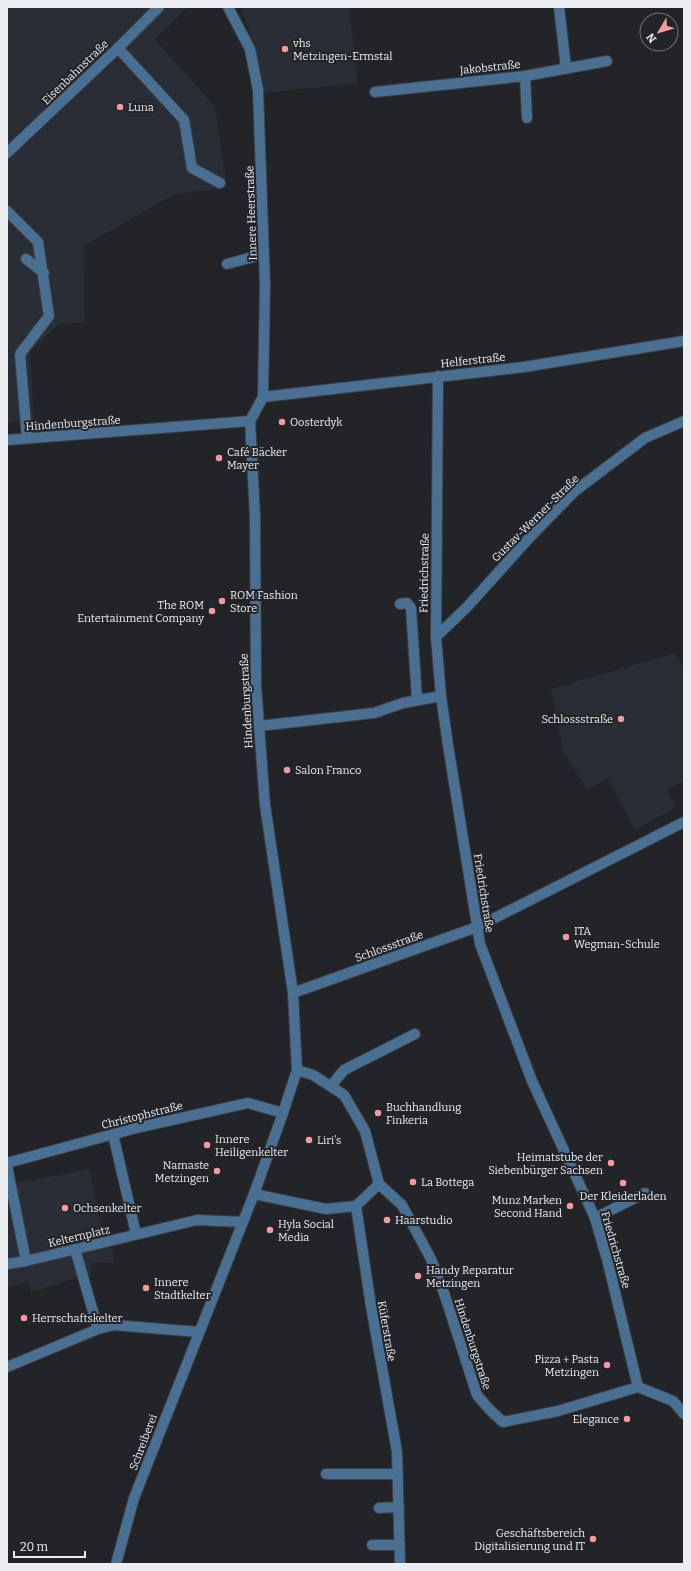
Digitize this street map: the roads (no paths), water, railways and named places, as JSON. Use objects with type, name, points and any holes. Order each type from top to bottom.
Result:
[{"type":"street","name":"Eisenbahnstraße","points":[[7,153],[159,7]]},
{"type":"street","name":"Innere Heerstraße","points":[[228,7],[250,49],[258,90],[264,254],[263,396],[250,421]]},
{"type":"street","points":[[559,7],[566,68]]},
{"type":"street","points":[[118,48],[184,120],[192,168],[220,183]]},
{"type":"street","name":"Jakobstraße","points":[[375,92],[525,76],[607,61]]},
{"type":"street","points":[[525,76],[527,118]]},
{"type":"street","points":[[7,211],[38,242],[44,273],[49,316],[20,354],[27,438]]},
{"type":"street","points":[[227,264],[264,254]]},
{"type":"street","points":[[26,260],[44,273]]},
{"type":"street","name":"Helferstraße","points":[[263,396],[524,367],[684,341]]},
{"type":"street","name":"Friedrichstraße","points":[[438,376],[436,637],[441,696],[480,944],[524,1062],[595,1218],[607,1259],[638,1387]]},
{"type":"street","name":"Gustav-Werner-Straße","points":[[436,637],[468,606],[530,537],[575,491],[645,438],[684,420]]},
{"type":"street","name":"Hindenburgstraße","points":[[7,440],[154,430],[250,421],[255,516],[254,582],[256,685],[265,805],[293,993],[297,1070]]},
{"type":"street","points":[[400,604],[407,603],[410,608],[417,700]]},
{"type":"street","points":[[259,726],[374,713],[403,703],[441,696]]},
{"type":"street","name":"Schlossstraße","points":[[293,993],[477,927],[684,822]]},
{"type":"street","points":[[330,1086],[344,1070],[415,1034]]},
{"type":"street","points":[[7,1367],[98,1329],[114,1325],[199,1332],[254,1194],[284,1113],[297,1070],[313,1075],[344,1095],[365,1131],[379,1184],[356,1206],[326,1208],[254,1194]]},
{"type":"street","name":"Christophstraße","points":[[7,1165],[113,1134],[216,1109],[248,1103],[284,1113]]},
{"type":"street","points":[[113,1134],[136,1234]]},
{"type":"street","points":[[7,1165],[26,1261]]},
{"type":"street","name":"Hindenburgstraße","points":[[379,1184],[402,1205],[430,1259],[443,1290],[477,1395],[503,1422],[558,1411],[638,1387]]},
{"type":"street","points":[[595,1218],[645,1193]]},
{"type":"street","name":"Küferstraße","points":[[356,1206],[371,1306],[397,1452],[400,1564]]},
{"type":"street","name":"Kelternplatz","points":[[7,1264],[26,1261],[198,1220],[243,1222]]},
{"type":"street","points":[[75,1249],[98,1329]]},
{"type":"street","name":"Schreiberei","points":[[116,1564],[134,1498],[199,1332]]},
{"type":"street","points":[[638,1387],[673,1401],[684,1414]]},
{"type":"street","points":[[326,1474],[398,1474]]},
{"type":"street","points":[[379,1508],[399,1507]]},
{"type":"street","points":[[372,1545],[400,1545]]},
{"type":"place","name":"vhs Metzingen-Ermstal","points":[[285,49]]},
{"type":"place","name":"Luna","points":[[120,107]]},
{"type":"place","name":"Oosterdyk","points":[[282,422]]},
{"type":"place","name":"Café Bäcker Mayer","points":[[219,458]]},
{"type":"place","name":"ROM Fashion Store","points":[[222,601]]},
{"type":"place","name":"The ROM Entertainment Company","points":[[212,611]]},
{"type":"place","name":"Schlossstraße","points":[[621,719]]},
{"type":"place","name":"Salon Franco","points":[[287,770]]},
{"type":"place","name":"ITA Wegman-Schule","points":[[566,937]]},
{"type":"place","name":"Buchhandlung Finkeria","points":[[378,1113]]},
{"type":"place","name":"Liri's","points":[[309,1140]]},
{"type":"place","name":"Innere Heiligenkelter","points":[[207,1145]]},
{"type":"place","name":"Heimatstube der Siebenbürger Sachsen","points":[[611,1163]]},
{"type":"place","name":"Namaste Metzingen","points":[[217,1171]]},
{"type":"place","name":"La Bottega","points":[[413,1182]]},
{"type":"place","name":"Der Kleiderladen","points":[[623,1183]]},
{"type":"place","name":"Munz Marken Second Hand","points":[[570,1206]]},
{"type":"place","name":"Ochsenkelter","points":[[65,1208]]},
{"type":"place","name":"Haarstudio","points":[[387,1220]]},
{"type":"place","name":"Hyla Social Media","points":[[270,1230]]},
{"type":"place","name":"Handy Reparatur Metzingen","points":[[418,1276]]},
{"type":"place","name":"Innere Stadtkelter","points":[[146,1288]]},
{"type":"place","name":"Herrschaftskelter","points":[[24,1318]]},
{"type":"place","name":"Pizza + Pasta Metzingen","points":[[607,1365]]},
{"type":"place","name":"Elegance","points":[[627,1419]]},
{"type":"place","name":"Geschäftsbereich Digitalisierung und IT","points":[[593,1539]]}]
